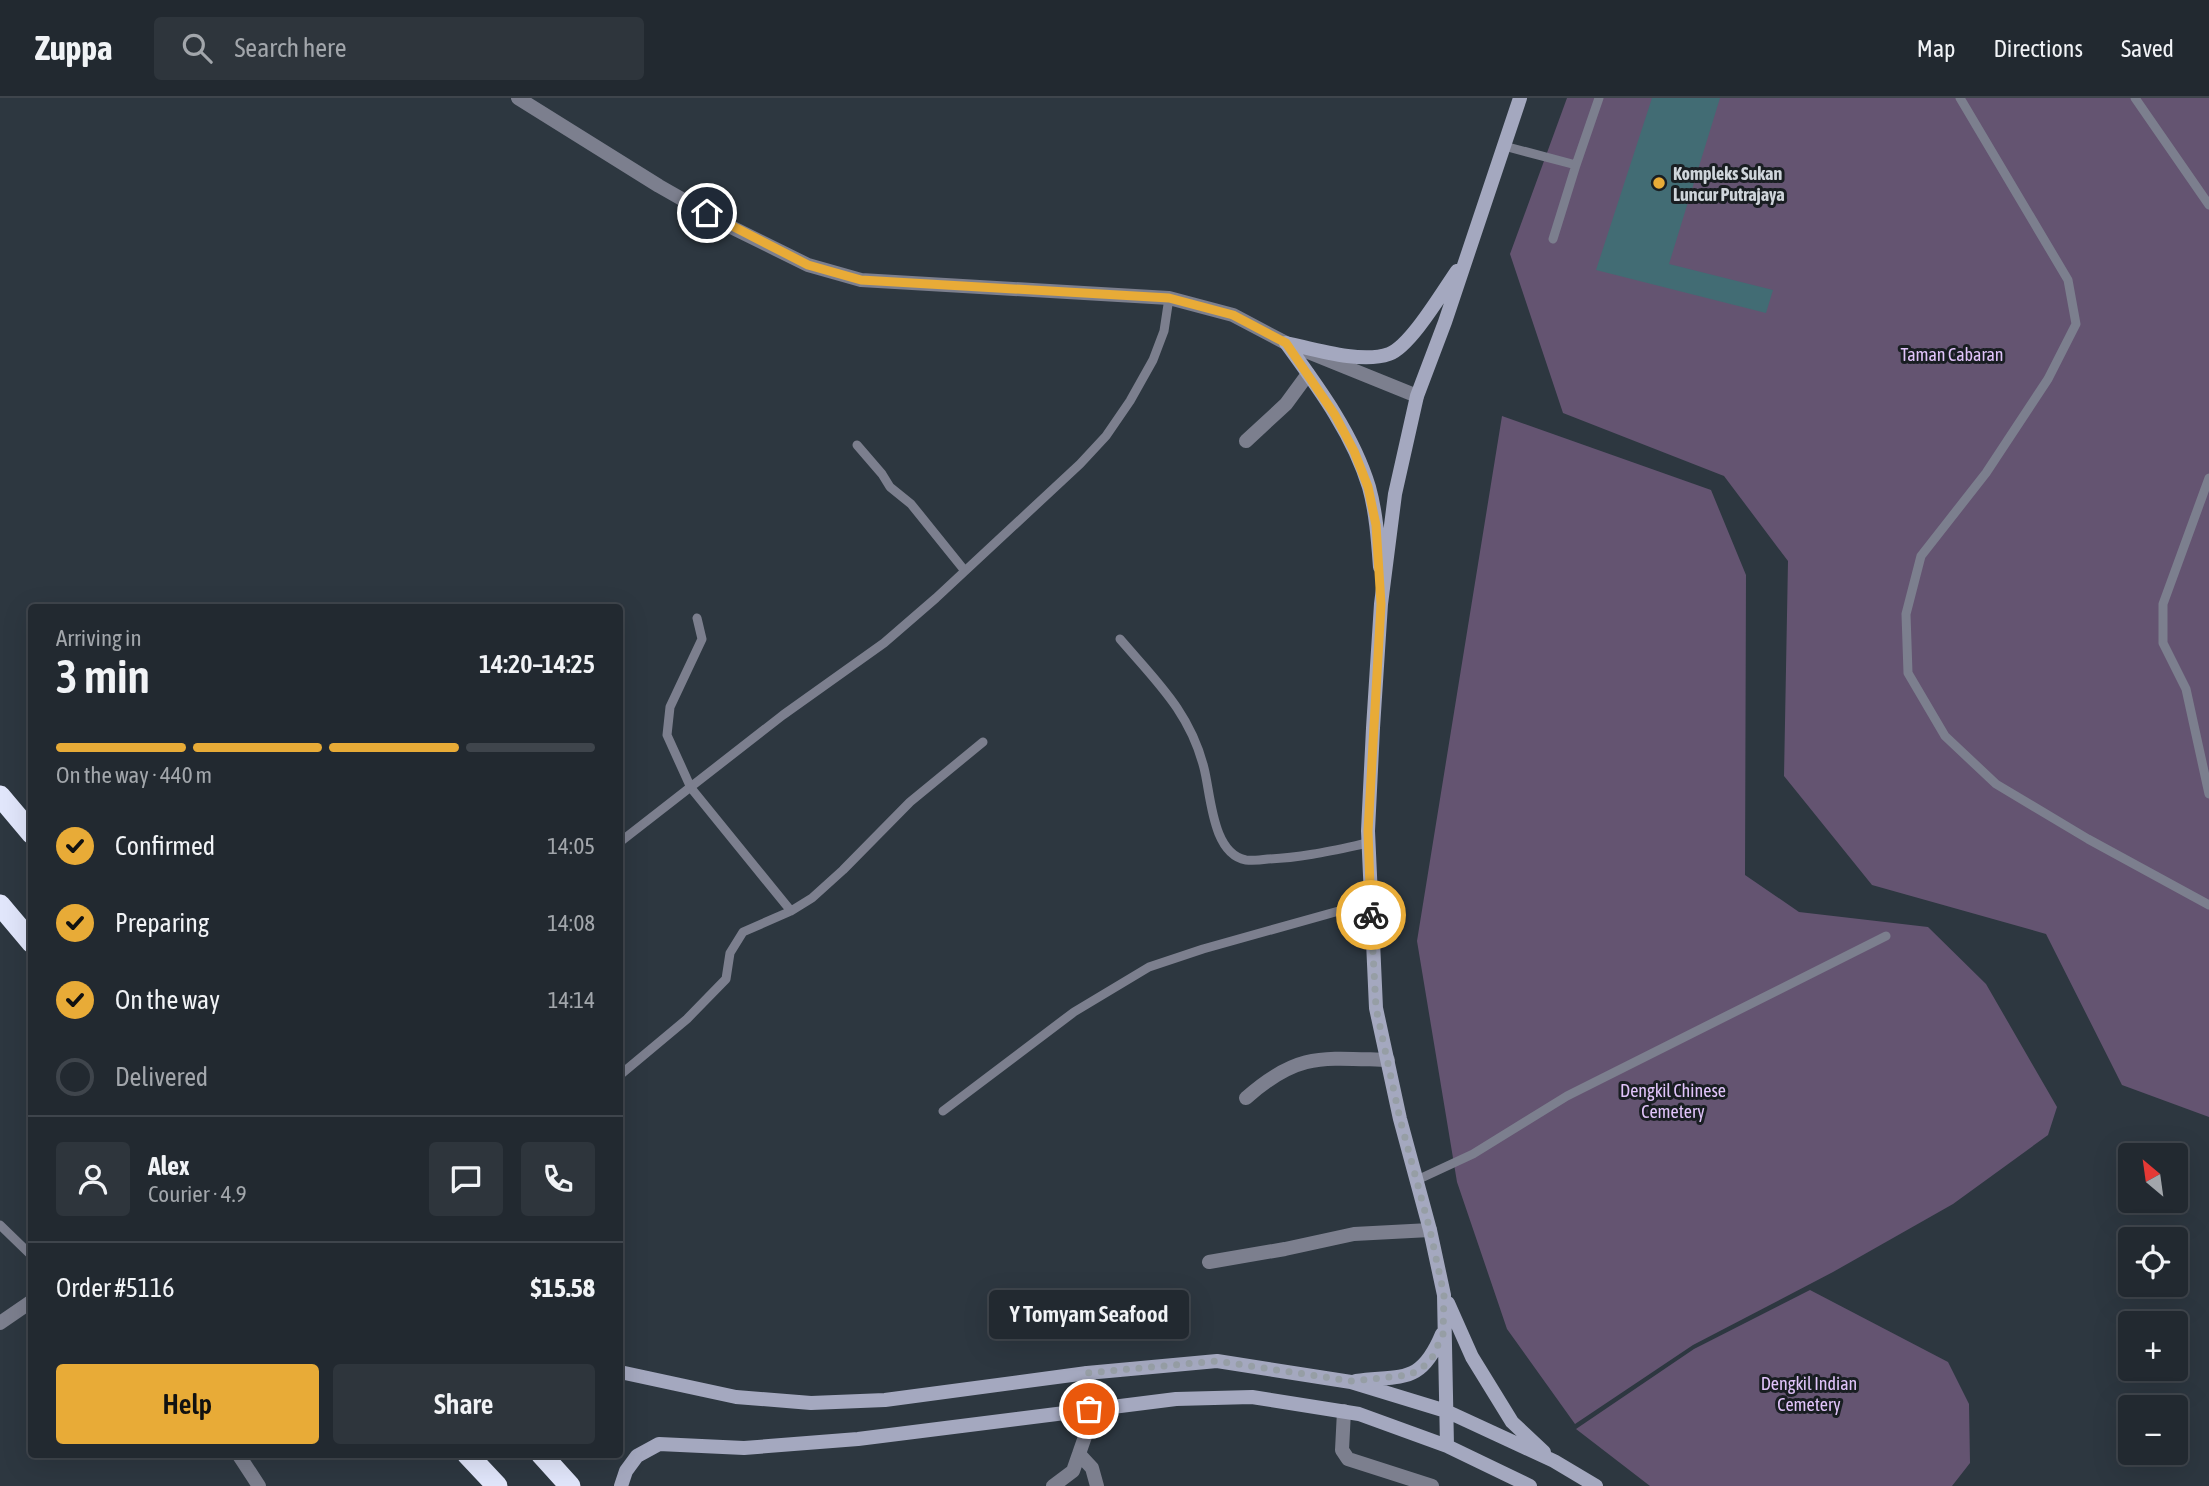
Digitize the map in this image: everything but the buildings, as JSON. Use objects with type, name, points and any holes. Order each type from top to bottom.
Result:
[{"type":"highway","points":[[2,797],[28,829]]},
{"type":"highway","points":[[0,905],[28,938]]},
{"type":"highway","points":[[471,1458],[497,1486]]},
{"type":"highway","points":[[545,1458],[570,1486]]},
{"type":"main road","points":[[1447,1446],[1444,1295],[1376,1008],[1368,843],[1381,604],[1395,494],[1417,396],[1520,98]]},
{"type":"main road","points":[[1286,343],[1362,357],[1389,354],[1409,340],[1466,258]]},
{"type":"main road","points":[[1286,343],[1335,415],[1354,451],[1368,487],[1376,525],[1381,604]]},
{"type":"main road","points":[[1351,1381],[1409,1375],[1422,1368],[1432,1358],[1443,1334],[1444,1295]]},
{"type":"main road","points":[[1444,1295],[1472,1357],[1512,1422],[1554,1461]]},
{"type":"main road","points":[[623,1373],[736,1397],[811,1403],[885,1400],[1087,1373],[1217,1361],[1351,1381],[1446,1411],[1554,1461],[1596,1486]]},
{"type":"main road","points":[[621,1486],[626,1471],[637,1456],[659,1444],[744,1448],[858,1439],[1176,1399],[1252,1397],[1359,1414],[1447,1446],[1530,1486]]},
{"type":"street","points":[[518,98],[671,193],[808,265],[861,280],[1169,298],[1233,315],[1286,343],[1417,396]]},
{"type":"street","points":[[1246,441],[1286,404],[1308,374]]},
{"type":"street","points":[[1246,1098],[1280,1071],[1315,1059],[1388,1060]]},
{"type":"street","points":[[1209,1262],[1354,1234],[1430,1230]]},
{"type":"street","points":[[0,1324],[28,1304]]},
{"type":"street","points":[[1052,1486],[1073,1471],[1088,1428],[1087,1373]]},
{"type":"street","points":[[1344,1411],[1342,1450],[1348,1459],[1426,1485]]},
{"type":"street","points":[[1079,1454],[1092,1468],[1097,1486]]},
{"type":"street","points":[[241,1458],[259,1486]]},
{"type":"lane","points":[[1553,239],[1599,98]]},
{"type":"lane","points":[[1960,98],[2068,280],[2076,324],[2048,379],[1986,473],[1922,556],[1906,614],[1908,673],[1945,736],[1996,784],[2088,839],[2209,905]]},
{"type":"lane","points":[[2135,98],[2209,205]]},
{"type":"lane","points":[[1504,146],[1576,165]]},
{"type":"lane","points":[[623,840],[783,715],[884,643],[1080,464],[1105,436],[1130,401],[1153,360],[1164,331],[1169,298]]},
{"type":"lane","points":[[857,445],[883,474],[894,493],[911,504],[965,571]]},
{"type":"lane","points":[[2209,478],[2163,604],[2164,643],[2186,689],[2209,794]]},
{"type":"lane","points":[[697,618],[702,639],[670,707],[667,735],[691,788],[791,911]]},
{"type":"lane","points":[[1120,639],[1179,707],[1191,730],[1204,766],[1218,834],[1228,850],[1245,860],[1295,858],[1368,843]]},
{"type":"lane","points":[[623,1072],[687,1019],[726,979],[730,953],[743,932],[791,911],[812,898],[911,802],[983,742]]},
{"type":"lane","points":[[943,1111],[1074,1013],[1149,967],[1203,949],[1371,902]]},
{"type":"lane","points":[[1417,1180],[1473,1154],[1567,1096],[1886,936]]},
{"type":"lane","points":[[0,1225],[28,1252]]},
{"type":"green space","name":"Taman Cabaran","points":[[1567,98],[2209,98],[2209,1117],[2122,1085],[2046,934],[1872,885],[1784,776],[1788,561],[1724,476],[1563,413],[1510,254]]},
{"type":"green space","name":"Dengkil Chinese Cemetery","points":[[1502,416],[1711,490],[1746,575],[1745,875],[1799,912],[1928,927],[1986,984],[2057,1107],[2048,1135],[1953,1204],[1833,1272],[1693,1345],[1575,1424],[1507,1329],[1457,1182],[1417,941]]},
{"type":"green space","name":"Dengkil Indian Cemetery","points":[[1810,1290],[1948,1362],[1969,1404],[1970,1463],[1952,1486],[1650,1486],[1576,1429],[1694,1349]]},
{"type":"way so far","points":[[1089,1409],[1087,1373],[1217,1361],[1351,1381],[1409,1375],[1432,1358],[1443,1334],[1444,1295],[1430,1230],[1400,1119],[1376,1008],[1371,915]]},
{"type":"place","name":"Kompleks Sukan Luncur Putrajaya","points":[[1659,183]]},
{"type":"place","name":"Y Tomyam Seafood","points":[[1089,1409]]},
{"type":"route","points":[[707,213],[808,265],[861,280],[1104,292],[1169,298],[1233,315],[1286,343],[1335,415],[1354,451],[1368,487],[1376,525],[1381,604],[1368,831],[1371,915]]}]
